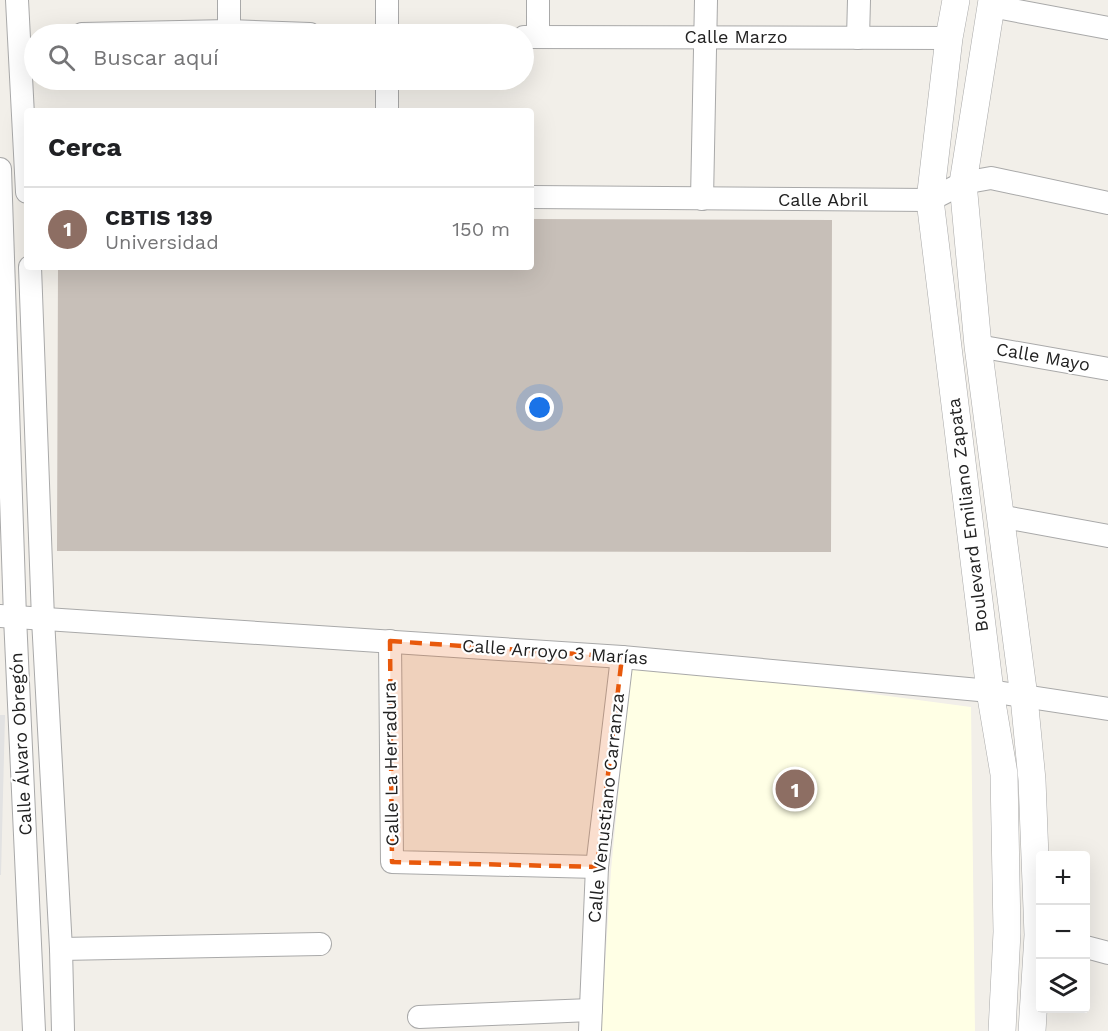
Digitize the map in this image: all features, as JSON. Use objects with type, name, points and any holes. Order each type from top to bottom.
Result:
[{"type":"street","points":[[17,0],[24,139]]},
{"type":"street","points":[[229,0],[229,24]]},
{"type":"street","points":[[387,0],[387,24]]},
{"type":"street","points":[[533,24],[538,0]]},
{"type":"street","points":[[702,199],[706,0]]},
{"type":"street","points":[[858,38],[859,0]]},
{"type":"street","name":"Boulevard Emiliano Zapata","points":[[956,0],[949,38],[930,200],[990,691],[1004,774],[1007,932],[1002,1031]]},
{"type":"street","points":[[991,3],[1108,28]]},
{"type":"street","name":"Boulevard Emiliano Zapata","points":[[991,3],[963,183],[978,346],[1024,697],[1032,780],[1038,905]]},
{"type":"street","name":"Calle Marzo","points":[[534,37],[949,38]]},
{"type":"street","points":[[387,90],[387,108]]},
{"type":"street","name":"Calle Abril","points":[[534,197],[930,200],[963,183],[991,178],[1108,203]]},
{"type":"street","points":[[1,179],[24,189]]},
{"type":"street","name":"Calle Álvaro Obregón","points":[[1,179],[7,616],[34,1031]]},
{"type":"street","name":"Calle Álvaro Obregón","points":[[30,270],[43,619],[61,949],[63,1031]]},
{"type":"street","name":"Calle Mayo","points":[[978,346],[1108,369]]},
{"type":"street","points":[[999,516],[1108,536]]},
{"type":"street","name":"Calle Arroyo 3 Marías","points":[[7,616],[622,657],[990,691],[1108,709]]},
{"type":"street","name":"Calle La Herradura","points":[[390,641],[392,862],[597,867]]},
{"type":"street","name":"Calle Venustiano Carranza","points":[[591,1020],[597,867],[622,657]]},
{"type":"street","points":[[61,949],[320,944]]},
{"type":"street","points":[[1090,948],[1108,953]]},
{"type":"street","name":"Boulevard Emiliano Zapata","points":[[1032,1031],[1037,959]]},
{"type":"street","points":[[419,1017],[591,1020]]},
{"type":"highlighted area","points":[[390,641],[622,657],[597,867],[392,862]]},
{"type":"shaded area","points":[[631,662],[971,707],[975,1031],[601,1031],[611,870]]},
{"type":"shaded area","points":[[0,715],[5,715],[1,875],[0,875]]},
{"type":"building","points":[[534,219],[832,220],[831,552],[57,551],[58,270],[534,270]]},
{"type":"place","name":"CBTIS 139","points":[[795,789]]}]
